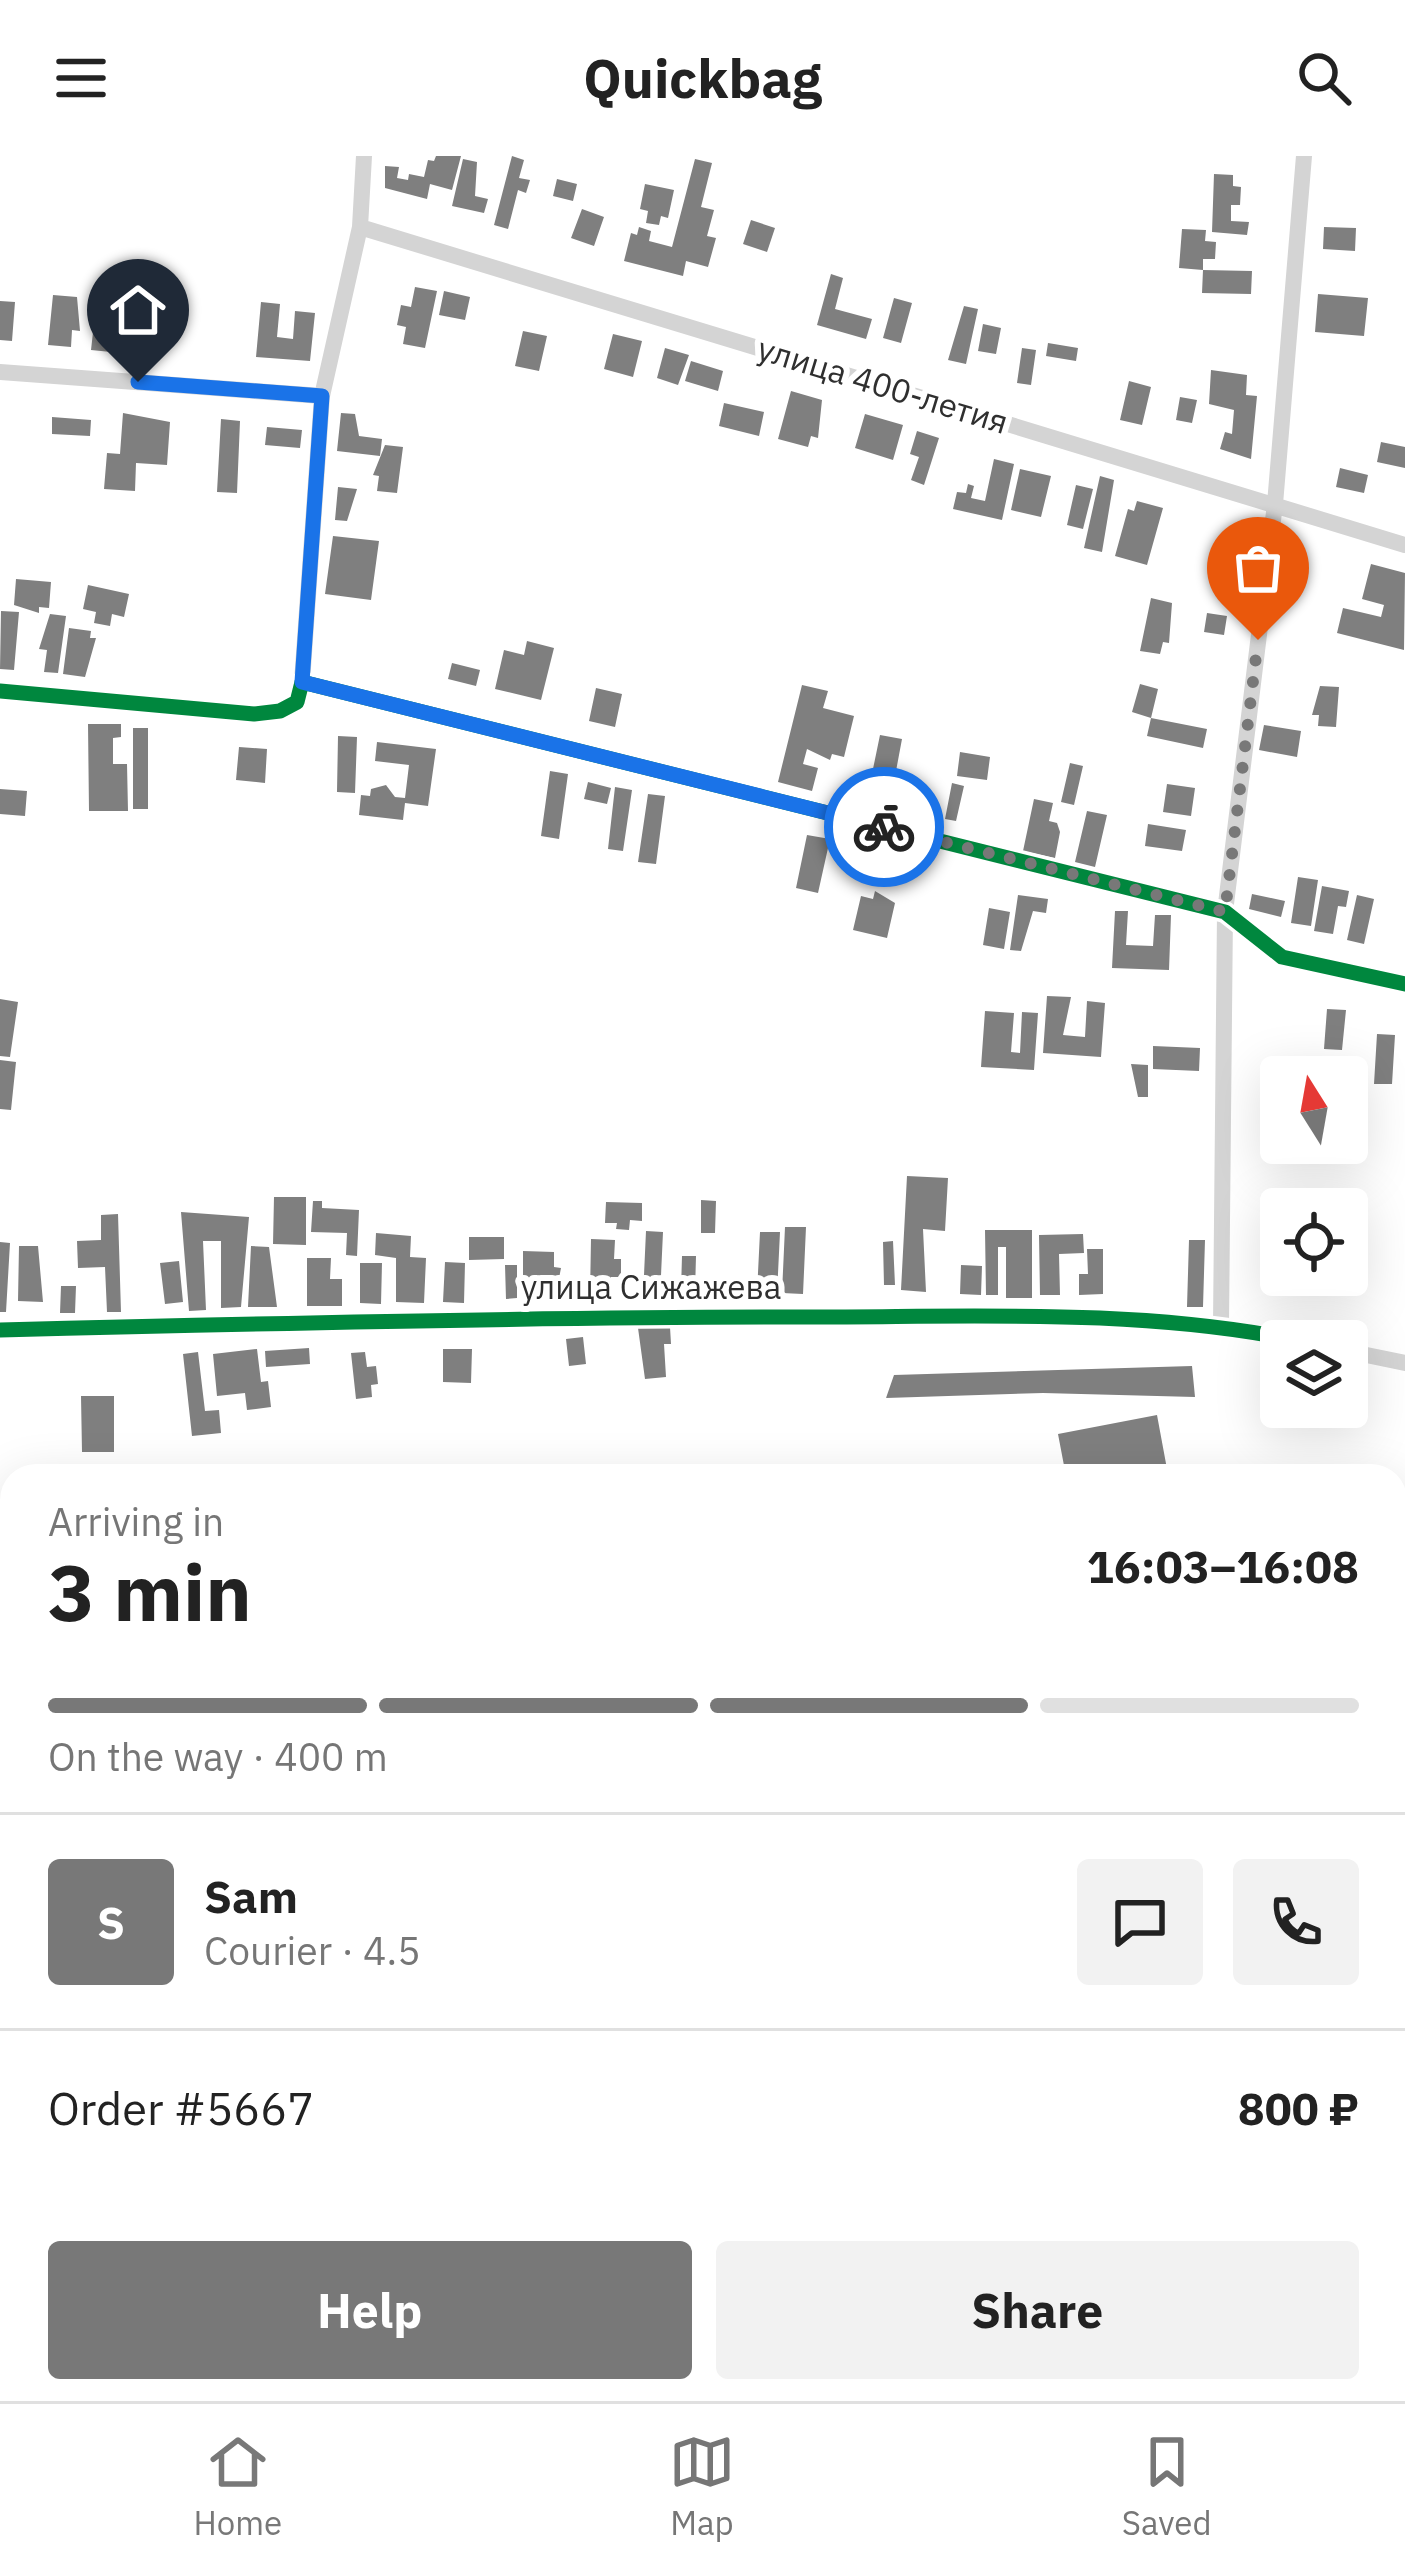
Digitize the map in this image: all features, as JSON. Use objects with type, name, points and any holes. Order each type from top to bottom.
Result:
[{"type":"street","points":[[0,691],[254,714],[280,711],[297,702],[322,396],[360,227],[364,156]]},
{"type":"street","points":[[1221,1324],[1225,912],[1275,504],[1304,156]]},
{"type":"street","name":"улица 400-летия","points":[[360,227],[1405,545]]},
{"type":"street","points":[[0,372],[322,396]]},
{"type":"street","points":[[302,682],[1225,912],[1282,958],[1405,984]]},
{"type":"street","name":"улица Сижажева","points":[[0,1330],[478,1317],[989,1317],[1221,1324],[1260,1332]]},
{"type":"street","points":[[1368,1355],[1405,1363]]},
{"type":"building","points":[[461,156],[452,190],[430,184],[427,199],[385,188],[385,166],[399,167],[397,178],[424,177],[428,160]]},
{"type":"building","points":[[512,156],[524,160],[519,178],[530,180],[526,193],[518,190],[508,229],[494,225]]},
{"type":"building","points":[[463,159],[477,162],[475,196],[488,199],[484,213],[452,206]]},
{"type":"building","points":[[695,159],[712,163],[701,207],[714,210],[707,236],[716,238],[708,267],[686,261],[683,276],[624,261],[631,233],[637,235],[639,227],[651,231],[649,241],[672,247]]},
{"type":"building","points":[[1214,174],[1233,175],[1233,186],[1241,187],[1240,205],[1231,205],[1231,221],[1249,222],[1247,235],[1212,232]]},
{"type":"building","points":[[557,179],[577,184],[573,201],[553,196]]},
{"type":"building","points":[[645,184],[674,190],[668,218],[661,216],[659,225],[646,223],[648,211],[640,209]]},
{"type":"building","points":[[582,209],[604,217],[594,246],[571,238]]},
{"type":"building","points":[[751,220],[775,228],[767,252],[743,244]]},
{"type":"building","points":[[1324,227],[1356,228],[1355,251],[1323,249]]},
{"type":"building","points":[[1182,229],[1206,230],[1205,241],[1216,242],[1215,259],[1203,259],[1203,270],[1179,268]]},
{"type":"building","points":[[1203,270],[1252,271],[1251,294],[1202,293]]},
{"type":"building","points":[[831,274],[843,278],[835,309],[872,319],[866,339],[817,325]]},
{"type":"building","points":[[415,287],[437,291],[425,348],[403,344],[406,327],[397,325],[401,305],[411,307]]},
{"type":"building","points":[[444,291],[470,297],[465,320],[439,315]]},
{"type":"building","points":[[1318,294],[1368,298],[1364,336],[1315,332]]},
{"type":"building","points":[[53,295],[77,297],[80,331],[72,330],[71,347],[48,345]]},
{"type":"building","points":[[97,297],[116,299],[111,352],[91,350]]},
{"type":"building","points":[[894,298],[912,303],[901,343],[883,338]]},
{"type":"building","points":[[0,301],[15,302],[12,341],[0,340]]},
{"type":"building","points":[[261,302],[280,304],[277,337],[293,339],[295,311],[315,313],[310,361],[256,357]]},
{"type":"building","points":[[964,306],[978,309],[966,364],[948,360]]},
{"type":"building","points":[[120,324],[138,326],[137,342],[130,342],[129,349],[117,348]]},
{"type":"building","points":[[983,324],[1001,328],[996,354],[978,351]]},
{"type":"building","points":[[523,331],[547,336],[539,371],[515,366]]},
{"type":"building","points":[[613,334],[642,341],[633,377],[604,369]]},
{"type":"building","points":[[1048,343],[1078,348],[1076,361],[1046,356]]},
{"type":"building","points":[[665,348],[689,355],[678,385],[657,378]]},
{"type":"building","points":[[1022,348],[1036,350],[1031,385],[1017,383]]},
{"type":"building","points":[[691,361],[723,371],[718,391],[685,381]]},
{"type":"building","points":[[1211,370],[1247,375],[1246,395],[1257,396],[1251,459],[1220,449],[1225,432],[1232,434],[1234,410],[1209,404]]},
{"type":"building","points":[[1129,381],[1151,387],[1142,425],[1120,420]]},
{"type":"building","points":[[791,391],[822,400],[818,438],[811,436],[808,447],[778,439]]},
{"type":"building","points":[[1180,397],[1197,400],[1192,423],[1176,420]]},
{"type":"building","points":[[724,403],[764,412],[759,436],[719,426]]},
{"type":"building","points":[[123,413],[170,422],[167,465],[136,463],[135,491],[104,489],[107,453],[120,454]]},
{"type":"building","points":[[341,413],[355,414],[359,436],[382,439],[380,456],[337,451]]},
{"type":"building","points":[[865,414],[903,425],[893,460],[855,448]]},
{"type":"building","points":[[52,417],[91,420],[90,436],[52,434]]},
{"type":"building","points":[[221,419],[240,421],[237,493],[217,492]]},
{"type":"building","points":[[267,427],[302,430],[300,448],[265,445]]},
{"type":"building","points":[[917,431],[939,438],[924,485],[911,480],[919,457],[910,454]]},
{"type":"building","points":[[1381,442],[1405,447],[1405,468],[1377,462]]},
{"type":"building","points":[[385,445],[403,447],[397,493],[377,491],[379,476],[373,475]]},
{"type":"building","points":[[994,459],[1014,464],[1002,520],[953,509],[957,492],[966,493],[968,484],[974,486],[971,498],[985,501]]},
{"type":"building","points":[[1340,468],[1368,475],[1364,493],[1336,487]]},
{"type":"building","points":[[1020,469],[1051,476],[1041,517],[1011,510]]},
{"type":"building","points":[[1100,476],[1114,480],[1102,552],[1084,548]]},
{"type":"building","points":[[1076,485],[1093,489],[1083,529],[1067,525]]},
{"type":"building","points":[[338,487],[357,489],[347,521],[335,520]]},
{"type":"building","points":[[1137,501],[1163,508],[1147,565],[1115,556],[1128,509],[1134,511]]},
{"type":"building","points":[[333,536],[379,541],[371,600],[325,594]]},
{"type":"building","points":[[1371,564],[1405,573],[1404,650],[1337,633],[1343,608],[1381,617],[1384,605],[1362,599]]},
{"type":"building","points":[[16,579],[51,582],[49,608],[39,607],[39,613],[14,605]]},
{"type":"building","points":[[88,585],[129,594],[124,617],[112,614],[110,626],[94,623],[96,612],[83,609]]},
{"type":"building","points":[[1151,598],[1172,603],[1169,643],[1163,642],[1160,654],[1140,651]]},
{"type":"building","points":[[1,611],[19,612],[14,670],[0,669]]},
{"type":"building","points":[[1207,613],[1227,616],[1224,635],[1204,632]]},
{"type":"building","points":[[50,614],[66,616],[58,673],[44,672],[47,650],[39,649]]},
{"type":"building","points":[[69,628],[91,631],[90,638],[96,638],[85,677],[63,674]]},
{"type":"building","points":[[527,641],[554,648],[541,700],[495,689],[504,650],[524,655]]},
{"type":"building","points":[[452,663],[480,670],[476,686],[448,679]]},
{"type":"building","points":[[1140,684],[1158,689],[1151,718],[1132,712]]},
{"type":"building","points":[[802,685],[828,691],[823,708],[854,716],[844,757],[832,754],[830,760],[807,749],[803,764],[818,768],[812,791],[778,782]]},
{"type":"building","points":[[1320,686],[1339,687],[1336,727],[1318,726],[1319,715],[1312,715]]},
{"type":"building","points":[[596,688],[622,694],[615,727],[589,721]]},
{"type":"building","points":[[1151,718],[1207,729],[1203,748],[1147,736]]},
{"type":"building","points":[[88,724],[121,724],[121,737],[113,738],[113,764],[127,764],[128,811],[89,811]]},
{"type":"building","points":[[1264,725],[1301,731],[1297,757],[1259,750]]},
{"type":"building","points":[[133,728],[148,728],[148,809],[133,809]]},
{"type":"building","points":[[880,735],[902,739],[890,803],[867,798]]},
{"type":"building","points":[[338,736],[357,737],[355,793],[337,792]]},
{"type":"building","points":[[377,742],[436,749],[428,806],[405,803],[403,820],[359,815],[361,795],[370,796],[371,789],[386,785],[395,797],[405,798],[409,765],[375,761]]},
{"type":"building","points":[[239,747],[267,749],[265,783],[236,780]]},
{"type":"building","points":[[960,752],[990,757],[987,780],[957,776]]},
{"type":"building","points":[[1070,763],[1083,766],[1074,805],[1061,802]]},
{"type":"building","points":[[550,771],[568,774],[559,839],[541,836]]},
{"type":"building","points":[[588,782],[611,788],[607,804],[584,799]]},
{"type":"building","points":[[952,783],[964,786],[956,821],[945,819]]},
{"type":"building","points":[[1167,784],[1195,788],[1191,816],[1163,812]]},
{"type":"building","points":[[615,787],[632,790],[623,851],[608,849]]},
{"type":"building","points":[[0,789],[27,791],[25,816],[0,814]]},
{"type":"building","points":[[648,794],[665,796],[656,864],[638,862]]},
{"type":"building","points":[[1034,799],[1053,803],[1049,821],[1057,823],[1060,832],[1055,858],[1023,851]]},
{"type":"building","points":[[1087,811],[1107,815],[1095,867],[1075,862]]},
{"type":"building","points":[[1148,824],[1186,830],[1182,851],[1145,846]]},
{"type":"building","points":[[807,835],[830,839],[818,893],[796,888]]},
{"type":"building","points":[[1298,877],[1318,880],[1311,926],[1291,923]]},
{"type":"building","points":[[1322,886],[1349,891],[1346,907],[1338,906],[1333,934],[1314,931]]},
{"type":"building","points":[[875,891],[895,903],[887,938],[853,930],[861,896],[873,899]]},
{"type":"building","points":[[1252,894],[1285,901],[1281,917],[1249,909]]},
{"type":"building","points":[[1018,895],[1048,899],[1046,913],[1033,911],[1021,951],[1010,950]]},
{"type":"building","points":[[1357,895],[1374,899],[1364,944],[1347,940]]},
{"type":"building","points":[[989,908],[1010,912],[1004,949],[983,945]]},
{"type":"building","points":[[1115,911],[1128,911],[1126,945],[1153,946],[1155,915],[1171,915],[1169,970],[1112,968]]},
{"type":"building","points":[[1047,996],[1071,997],[1063,1035],[1085,1037],[1087,1001],[1105,1003],[1101,1057],[1043,1053]]},
{"type":"building","points":[[0,999],[18,1002],[10,1057],[0,1056]]},
{"type":"building","points":[[1327,1009],[1346,1010],[1342,1050],[1324,1049]]},
{"type":"building","points":[[985,1011],[1014,1013],[1011,1052],[1020,1053],[1022,1012],[1038,1013],[1034,1070],[981,1067]]},
{"type":"building","points":[[1377,1034],[1395,1035],[1392,1084],[1374,1084]]},
{"type":"building","points":[[1153,1046],[1200,1048],[1199,1071],[1153,1069]]},
{"type":"building","points":[[0,1060],[16,1062],[11,1110],[0,1109]]},
{"type":"building","points":[[1131,1064],[1148,1065],[1148,1097],[1138,1097]]},
{"type":"building","points":[[907,1176],[948,1178],[945,1231],[923,1229],[926,1292],[901,1290]]},
{"type":"building","points":[[274,1197],[306,1197],[306,1245],[273,1244]]},
{"type":"building","points":[[701,1200],[716,1201],[715,1233],[701,1233]]},
{"type":"building","points":[[313,1201],[322,1201],[322,1208],[359,1210],[357,1256],[346,1255],[347,1233],[311,1232]]},
{"type":"building","points":[[606,1202],[642,1203],[642,1221],[630,1220],[629,1230],[616,1229],[617,1223],[605,1223]]},
{"type":"building","points":[[181,1212],[249,1217],[241,1307],[221,1308],[221,1241],[203,1241],[206,1310],[189,1311]]},
{"type":"building","points":[[118,1214],[121,1312],[107,1312],[105,1267],[78,1268],[77,1241],[101,1240],[101,1215]]},
{"type":"building","points":[[785,1227],[806,1227],[803,1294],[782,1293]]},
{"type":"building","points":[[985,1230],[1032,1230],[1032,1298],[1006,1298],[1006,1247],[998,1247],[998,1295],[986,1295]]},
{"type":"building","points":[[646,1231],[663,1232],[660,1297],[643,1297]]},
{"type":"building","points":[[760,1232],[780,1232],[777,1294],[757,1293]]},
{"type":"building","points":[[376,1233],[411,1236],[410,1257],[426,1258],[424,1303],[396,1302],[396,1258],[375,1255]]},
{"type":"building","points":[[1083,1234],[1084,1253],[1059,1254],[1060,1295],[1040,1295],[1039,1235]]},
{"type":"building","points":[[469,1237],[504,1237],[504,1259],[469,1260]]},
{"type":"building","points":[[591,1239],[615,1240],[614,1259],[621,1259],[621,1277],[611,1277],[611,1297],[590,1296]]},
{"type":"building","points":[[1189,1240],[1205,1240],[1203,1307],[1187,1307]]},
{"type":"building","points":[[893,1241],[895,1285],[884,1285],[883,1242]]},
{"type":"building","points":[[0,1242],[10,1243],[6,1312],[0,1312]]},
{"type":"building","points":[[19,1246],[38,1246],[43,1302],[18,1301]]},
{"type":"building","points":[[251,1246],[269,1247],[277,1307],[248,1307]]},
{"type":"building","points":[[1087,1249],[1103,1249],[1103,1294],[1079,1295],[1079,1274],[1088,1274]]},
{"type":"building","points":[[523,1251],[554,1252],[554,1267],[561,1268],[555,1299],[523,1299]]},
{"type":"building","points":[[682,1256],[696,1256],[695,1292],[681,1291]]},
{"type":"building","points":[[307,1258],[331,1258],[330,1279],[342,1279],[342,1306],[307,1306]]},
{"type":"building","points":[[179,1261],[183,1302],[165,1304],[160,1263]]},
{"type":"building","points":[[445,1262],[465,1263],[464,1303],[443,1302]]},
{"type":"building","points":[[360,1263],[382,1263],[381,1304],[360,1303]]},
{"type":"building","points":[[505,1265],[517,1265],[517,1298],[506,1299]]},
{"type":"building","points":[[961,1265],[982,1266],[981,1295],[960,1294]]},
{"type":"building","points":[[61,1286],[76,1286],[75,1313],[60,1313]]},
{"type":"building","points":[[670,1327],[671,1344],[664,1344],[666,1377],[645,1379],[638,1328]]},
{"type":"building","points":[[583,1337],[586,1364],[569,1366],[566,1339]]},
{"type":"building","points":[[309,1348],[310,1364],[266,1367],[265,1351]]},
{"type":"building","points":[[257,1349],[261,1382],[268,1381],[271,1407],[247,1410],[245,1393],[217,1396],[213,1354]]},
{"type":"building","points":[[443,1349],[472,1349],[471,1383],[443,1382]]},
{"type":"building","points":[[198,1352],[205,1411],[219,1410],[221,1433],[192,1436],[183,1354]]},
{"type":"building","points":[[365,1352],[367,1367],[376,1366],[378,1384],[371,1385],[372,1397],[356,1399],[351,1353]]},
{"type":"building","points":[[1192,1366],[1195,1397],[1043,1393],[886,1398],[894,1375]]},
{"type":"building","points":[[81,1396],[114,1396],[114,1452],[82,1452]]},
{"type":"building","points":[[1157,1415],[1166,1464],[1064,1464],[1058,1434]]},
{"type":"cycle path","points":[[0,691],[254,714],[280,711],[297,702],[302,682],[1225,912],[1282,957],[1405,984]]},
{"type":"cycle path","points":[[0,1330],[506,1319],[995,1316],[1179,1323],[1260,1334]]},
{"type":"way so far","points":[[884,827],[1225,912],[1258,640]]},
{"type":"route","points":[[138,382],[322,396],[302,682],[884,827]]}]
